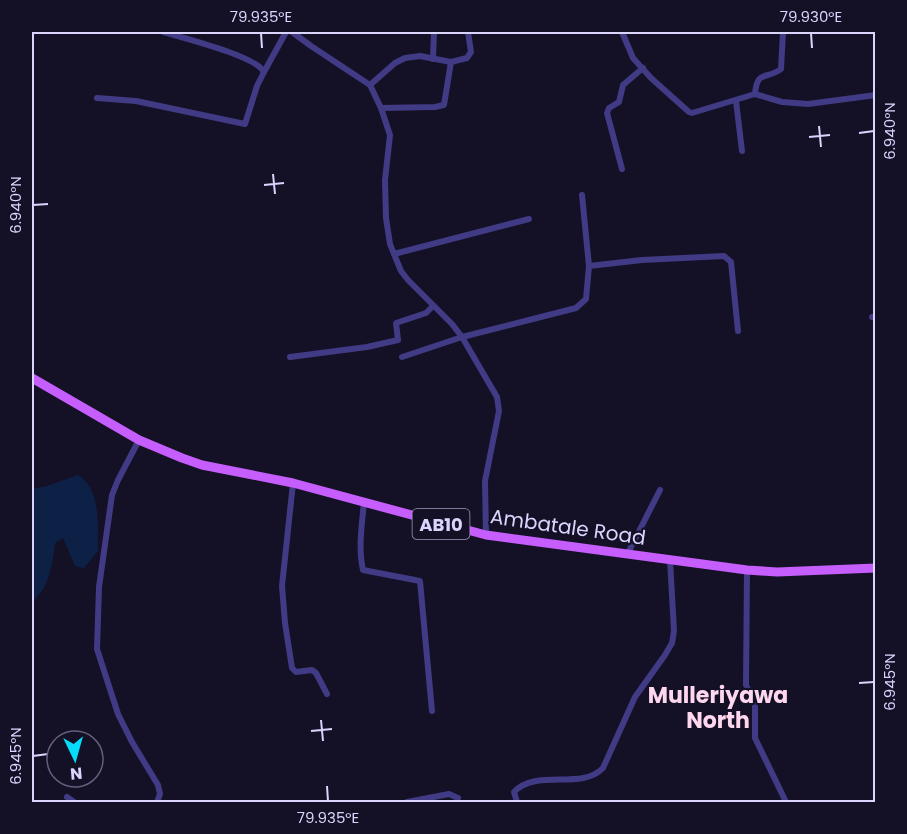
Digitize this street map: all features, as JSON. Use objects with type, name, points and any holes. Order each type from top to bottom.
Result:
[{"type":"main road","name":"Ambatale Road","points":[[32,378],[139,440],[202,465],[293,483],[486,535],[747,570],[777,572],[876,568]]},
{"type":"street","points":[[163,32],[234,54],[261,66],[264,72]]},
{"type":"street","points":[[97,98],[136,101],[245,124],[257,86],[286,32]]},
{"type":"street","points":[[292,32],[370,85],[390,135],[385,180],[386,218],[394,254],[401,271],[462,337],[494,390],[499,404],[485,481],[486,535]]},
{"type":"street","points":[[433,59],[434,32]]},
{"type":"street","points":[[370,85],[395,63],[405,58],[420,56],[451,62],[470,56],[468,32]]},
{"type":"street","points":[[622,32],[633,57],[688,112],[692,113],[755,94],[782,102],[808,104],[876,95]]},
{"type":"street","points":[[755,94],[756,82],[760,77],[781,69],[783,32]]},
{"type":"street","points":[[381,108],[444,105],[451,62]]},
{"type":"street","points":[[622,169],[607,113],[609,108],[619,102],[623,85],[643,68]]},
{"type":"street","points":[[736,101],[742,151]]},
{"type":"street","points":[[402,357],[462,337],[576,308],[586,298],[589,266],[582,195]]},
{"type":"street","points":[[394,254],[529,219]]},
{"type":"street","points":[[589,266],[642,260],[724,256],[731,262],[738,331]]},
{"type":"street","points":[[290,357],[368,347],[398,340],[396,323],[426,313],[433,306]]},
{"type":"street","points":[[139,440],[112,495],[99,587],[97,649],[118,714],[158,785],[160,794],[157,802]]},
{"type":"street","points":[[293,483],[282,586],[292,668],[296,672],[312,670],[316,673],[327,694]]},
{"type":"street","points":[[628,553],[660,490]]},
{"type":"street","points":[[364,502],[361,538],[363,570],[420,581],[432,711]]},
{"type":"street","points":[[516,802],[514,792],[520,786],[587,777],[597,774],[603,768],[634,696],[672,643],[674,632],[670,560]]},
{"type":"street","points":[[747,570],[746,685],[755,703],[756,738],[786,802]]},
{"type":"street","points":[[407,802],[449,794],[458,798]]},
{"type":"street","points":[[67,796],[74,802]]},
{"type":"water","points":[[78,475],[86,482],[95,499],[98,551],[84,568],[75,566],[63,538],[55,543],[46,583],[38,597],[32,602],[32,489]]},
{"type":"district","name":"Mulleriyawa North","points":[[718,708]]}]
